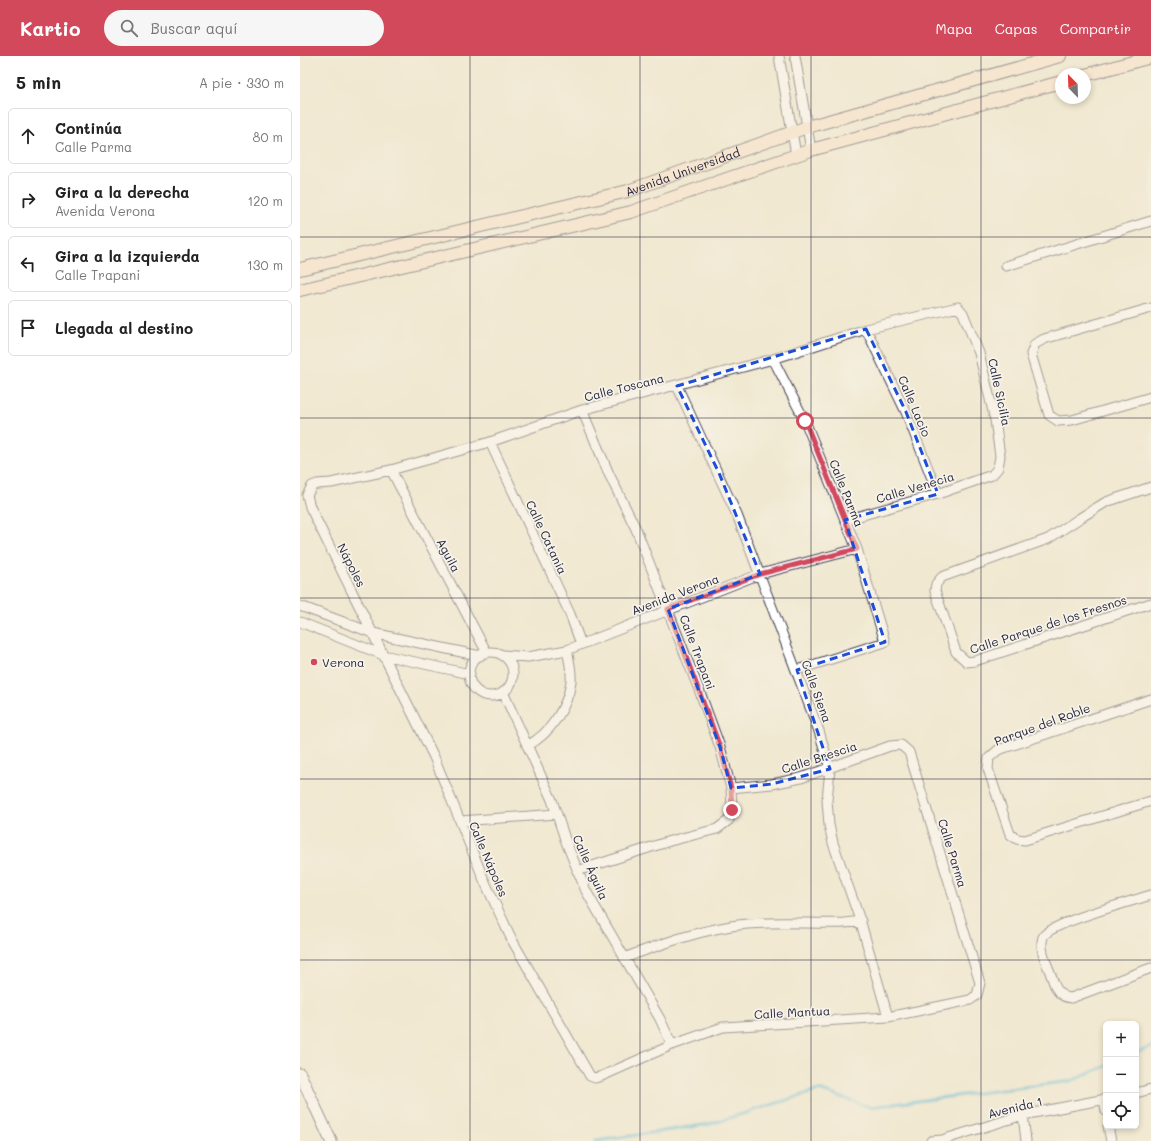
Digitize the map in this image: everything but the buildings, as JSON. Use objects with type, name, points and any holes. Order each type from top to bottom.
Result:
[{"type":"main road","name":"Avenida Universidad","points":[[300,269],[628,191],[807,127],[1060,56]]},
{"type":"main road","points":[[1091,73],[1151,56]]},
{"type":"main road","name":"Avenida Universidad","points":[[300,290],[631,212],[811,150],[1055,84]]},
{"type":"street","points":[[779,56],[796,155]]},
{"type":"street","points":[[796,56],[811,150]]},
{"type":"street","points":[[1006,266],[1151,221]]},
{"type":"street","name":"Calle Toscana","points":[[310,508],[307,495],[312,486],[391,470],[490,442],[582,410],[677,386],[773,359],[866,329],[953,307],[958,307],[963,313]]},
{"type":"street","points":[[1151,308],[1044,339],[1035,344],[1031,354],[1049,415],[1058,421],[1072,420],[1151,397]]},
{"type":"street","name":"Calle Sicilia","points":[[963,313],[979,353],[995,420],[1000,456],[998,468],[992,475]]},
{"type":"street","name":"Calle Lacio","points":[[866,329],[906,412],[938,494]]},
{"type":"street","name":"Calle Parma","points":[[773,359],[805,421],[857,549],[885,642],[796,670]]},
{"type":"street","name":"Calle Siena","points":[[677,386],[719,473],[760,574],[819,731],[830,769],[828,800],[830,831],[860,921],[888,1018]]},
{"type":"street","name":"Calle Trapani","points":[[577,871],[670,841],[717,829],[729,820],[732,810],[731,788],[720,747],[636,529],[609,474],[582,410]]},
{"type":"street","name":"Calle Catania","points":[[490,442],[570,614],[581,644]]},
{"type":"street","name":"Aguila","points":[[391,470],[483,654]]},
{"type":"street","name":"Calle Venecia","points":[[845,520],[938,494],[992,475]]},
{"type":"street","name":"Calle Parque de los Fresnos","points":[[1151,487],[1106,502],[1048,540],[942,577],[936,584],[935,592],[956,652],[967,662],[975,661],[1151,603]]},
{"type":"street","name":"Nápoles","points":[[310,508],[373,633]]},
{"type":"street","name":"Avenida Verona","points":[[503,655],[528,657],[567,650],[760,574],[857,549]]},
{"type":"street","points":[[300,606],[373,633],[483,654],[503,655],[512,666],[512,681],[503,692],[490,695],[484,694],[474,686],[470,674],[471,667],[483,654]]},
{"type":"street","points":[[313,611],[304,623],[383,655],[470,674]]},
{"type":"street","name":"Calle Nápoles","points":[[373,633],[434,758],[484,880],[508,933],[538,988],[570,1039],[587,1072],[595,1078],[602,1076]]},
{"type":"street","points":[[527,746],[537,741],[548,729],[566,702],[571,680],[567,650]]},
{"type":"street","points":[[512,666],[528,657]]},
{"type":"street","name":"Calle Águila","points":[[503,692],[557,814],[577,871],[586,890],[660,1019],[672,1045]]},
{"type":"street","name":"Parque del Roble","points":[[1151,699],[998,750],[989,758],[988,769],[1010,834],[1017,839],[1025,840],[1151,801]]},
{"type":"street","name":"Calle Parma","points":[[890,746],[901,745],[909,752],[980,983]]},
{"type":"street","name":"Calle Brescia","points":[[731,788],[801,778],[830,769],[890,746]]},
{"type":"street","points":[[460,821],[557,814]]},
{"type":"street","points":[[1151,895],[1059,924],[1044,935],[1042,950],[1058,993],[1064,997],[1072,998],[1151,968]]},
{"type":"street","points":[[624,958],[683,938],[747,924],[845,923],[860,921]]},
{"type":"street","name":"Calle Mantua","points":[[602,1076],[672,1045],[723,1027],[888,1018],[970,1000],[977,995],[980,983]]},
{"type":"street","points":[[300,1074],[332,1141]]},
{"type":"street","points":[[1139,1092],[1151,1090]]},
{"type":"street","name":"Avenida 1","points":[[931,1141],[942,1140],[1023,1115],[1103,1099]]},
{"type":"street","points":[[1023,1115],[1026,1141]]},
{"type":"street","points":[[1109,1129],[1111,1141]]},
{"type":"highlighted area","points":[[866,329],[906,412],[938,494],[845,520],[885,642],[797,670],[830,769],[772,784],[731,788],[720,747],[668,609],[760,574],[719,473],[677,386]]},
{"type":"waterway","points":[[1139,1052],[1151,1047]]},
{"type":"waterway","points":[[596,1141],[710,1124],[819,1090],[870,1107],[1071,1081],[1103,1067]]},
{"type":"place","name":"Verona","points":[[314,662]]},
{"type":"route","points":[[732,810],[731,788],[720,747],[668,609],[760,574],[857,549],[805,421]]}]
